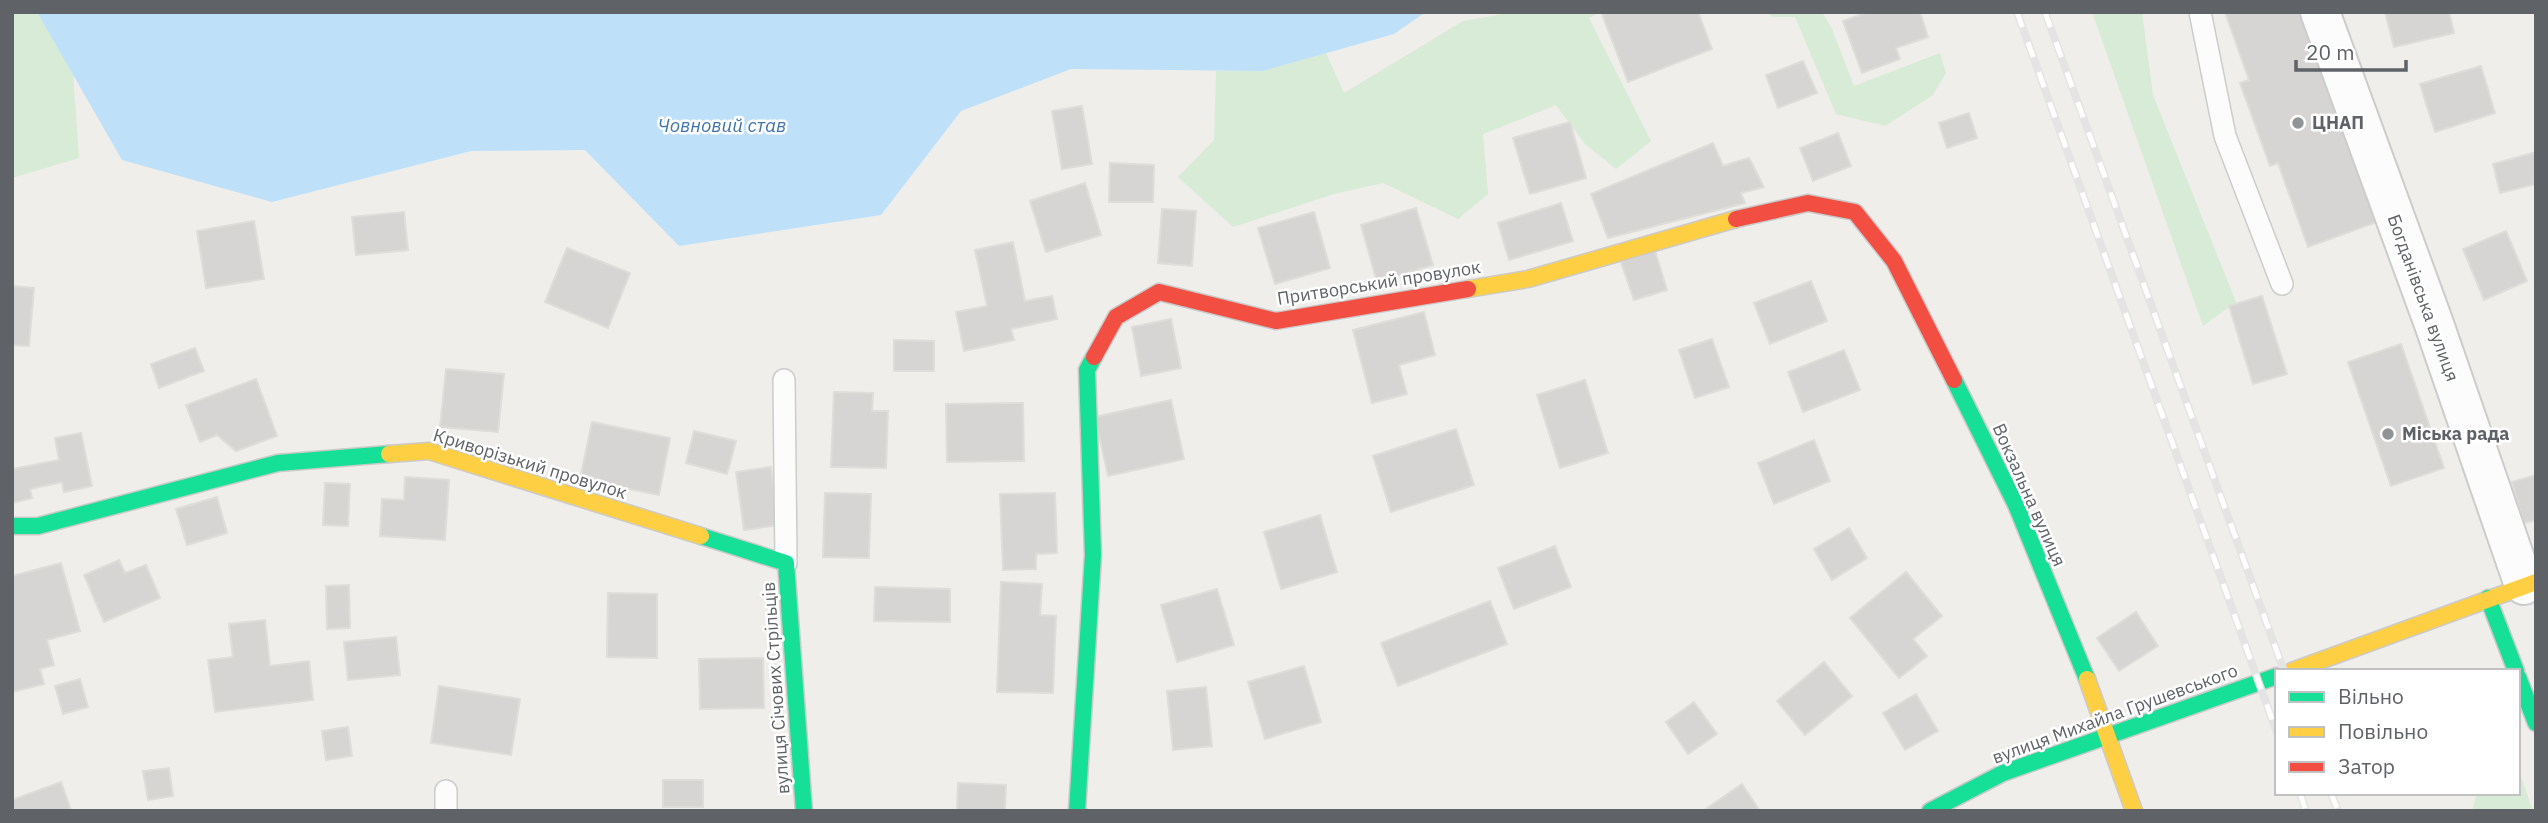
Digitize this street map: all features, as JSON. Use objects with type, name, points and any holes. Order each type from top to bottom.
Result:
[{"type":"street","name":"Богданівська вулиця","points":[[2320,12],[2530,583]]},
{"type":"street","name":"Притворський провулок","points":[[1077,811],[1093,555],[1087,370],[1116,317],[1159,292],[1276,321],[1528,279],[1729,220],[1808,203],[1854,212]]},
{"type":"street","name":"Вокзальна вулиця","points":[[1854,212],[1894,261],[2016,505],[2096,702],[2134,811]]},
{"type":"street","name":"Криворізький провулок","points":[[12,526],[38,526],[278,463],[429,451],[786,563]]},
{"type":"street","name":"вулиця Січових Стрільців","points":[[786,563],[804,811]]},
{"type":"street","points":[[2297,669],[2530,583]]},
{"type":"street","points":[[2488,598],[2515,669]]},
{"type":"street","name":"вулиця Михайла Грушевського","points":[[1930,811],[2003,773],[2105,734],[2275,678]]},
{"type":"street","points":[[2520,682],[2536,723]]},
{"type":"lane","points":[[2200,12],[2225,136],[2282,284]]},
{"type":"lane","points":[[784,380],[786,563]]},
{"type":"green space","points":[[12,12],[69,12],[79,158],[12,178]]},
{"type":"green space","points":[[1514,12],[1601,12],[1589,18],[1651,141],[1616,169],[1585,144],[1556,105],[1483,134],[1488,194],[1458,219],[1383,183],[1334,194],[1233,227],[1178,177],[1214,140],[1216,71],[1263,71],[1326,53],[1344,93],[1463,21]]},
{"type":"green space","points":[[1768,12],[1822,12],[1832,29],[1854,86],[1940,53],[1946,73],[1933,95],[1885,126],[1836,114],[1795,17],[1772,17]]},
{"type":"green space","points":[[2092,12],[2142,12],[2153,95],[2236,302],[2203,326]]},
{"type":"green space","points":[[2520,774],[2533,811],[2472,811],[2476,795],[2520,795]]},
{"type":"water","name":"Човновий став","points":[[37,12],[1426,12],[1394,34],[1263,71],[1071,69],[961,111],[881,215],[679,246],[585,150],[471,151],[272,202],[122,160]]},
{"type":"building","points":[[1698,12],[1712,49],[1628,82],[1602,14]]},
{"type":"building","points":[[1868,12],[1920,12],[1928,37],[1896,48],[1900,59],[1862,73],[1843,21]]},
{"type":"building","name":"ЦНАП","points":[[2225,12],[2303,12],[2377,222],[2308,247],[2278,163],[2270,166],[2240,83],[2249,80]]},
{"type":"building","points":[[2385,12],[2449,12],[2454,33],[2394,47]]},
{"type":"building","points":[[1803,61],[1817,93],[1778,108],[1766,75]]},
{"type":"building","points":[[2481,66],[2495,113],[2435,132],[2420,84]]},
{"type":"building","points":[[1082,106],[1092,164],[1062,169],[1052,111]]},
{"type":"building","points":[[1969,113],[1977,138],[1947,148],[1939,123]]},
{"type":"building","points":[[1570,122],[1586,178],[1530,194],[1513,138]]},
{"type":"building","points":[[1838,133],[1851,166],[1813,181],[1800,148]]},
{"type":"building","points":[[1713,143],[1723,166],[1749,158],[1764,187],[1741,193],[1745,203],[1608,238],[1591,194]]},
{"type":"building","points":[[2536,152],[2536,184],[2500,193],[2493,164]]},
{"type":"building","points":[[1110,163],[1154,165],[1153,202],[1109,202]]},
{"type":"building","points":[[1085,183],[1101,235],[1046,252],[1030,201]]},
{"type":"building","points":[[1561,203],[1573,241],[1509,260],[1498,223]]},
{"type":"building","points":[[1416,208],[1433,265],[1377,282],[1361,225]]},
{"type":"building","points":[[1162,209],[1196,211],[1192,266],[1158,263]]},
{"type":"building","points":[[404,212],[408,250],[356,255],[352,217]]},
{"type":"building","points":[[1314,212],[1330,268],[1275,284],[1258,228]]},
{"type":"building","points":[[254,221],[264,279],[206,288],[197,231]]},
{"type":"building","points":[[2506,231],[2527,281],[2484,300],[2463,249]]},
{"type":"building","points":[[1013,242],[1025,301],[1052,296],[1057,319],[1011,329],[1014,340],[964,351],[956,312],[987,306],[975,250]]},
{"type":"building","points":[[567,248],[630,273],[608,328],[545,302]]},
{"type":"building","points":[[1655,251],[1667,290],[1634,300],[1621,262]]},
{"type":"building","points":[[1811,281],[1827,321],[1770,344],[1754,303]]},
{"type":"building","points":[[12,286],[34,288],[29,346],[12,345]]},
{"type":"building","points":[[2262,296],[2287,374],[2253,384],[2229,306]]},
{"type":"building","points":[[1424,312],[1435,355],[1399,365],[1407,394],[1372,403],[1353,330]]},
{"type":"building","points":[[1171,319],[1181,368],[1141,376],[1132,327]]},
{"type":"building","points":[[1712,339],[1729,387],[1695,398],[1679,350]]},
{"type":"building","points":[[894,340],[934,341],[934,371],[894,371]]},
{"type":"building","points":[[2401,344],[2444,468],[2391,486],[2348,362]]},
{"type":"building","points":[[195,348],[204,371],[159,388],[151,364]]},
{"type":"building","points":[[1844,350],[1860,390],[1803,412],[1788,372]]},
{"type":"building","points":[[446,369],[504,374],[498,432],[440,427]]},
{"type":"building","points":[[256,379],[277,436],[236,451],[217,435],[200,442],[186,405]]},
{"type":"building","points":[[1585,380],[1608,453],[1560,468],[1537,395]]},
{"type":"building","points":[[834,392],[873,393],[872,411],[888,411],[886,468],[831,467]]},
{"type":"building","points":[[1171,400],[1184,459],[1108,476],[1095,417]]},
{"type":"building","points":[[1023,403],[1024,461],[947,462],[946,404]]},
{"type":"building","points":[[592,422],[670,438],[659,495],[580,479]]},
{"type":"building","points":[[1456,429],[1474,485],[1391,512],[1373,456]]},
{"type":"building","points":[[694,431],[736,441],[727,474],[686,463]]},
{"type":"building","points":[[81,433],[92,486],[64,492],[62,482],[30,489],[32,498],[12,503],[12,469],[59,460],[55,438]]},
{"type":"building","points":[[1814,440],[1830,481],[1774,504],[1758,463]]},
{"type":"building","points":[[771,467],[779,525],[744,530],[736,472]]},
{"type":"building","points":[[2536,475],[2536,520],[2524,523],[2512,482]]},
{"type":"building","points":[[405,477],[449,480],[445,540],[380,536],[382,499],[404,500]]},
{"type":"building","points":[[325,483],[350,484],[348,526],[323,525]]},
{"type":"building","points":[[825,493],[871,494],[869,558],[823,557]]},
{"type":"building","points":[[1055,493],[1057,553],[1036,554],[1036,569],[1003,570],[1000,494]]},
{"type":"building","points":[[217,497],[227,533],[187,545],[176,509]]},
{"type":"building","points":[[1320,515],[1337,572],[1281,589],[1264,532]]},
{"type":"building","points":[[1849,528],[1867,558],[1832,580],[1814,549]]},
{"type":"building","points":[[1555,546],[1571,587],[1514,609],[1498,568]]},
{"type":"building","points":[[119,560],[125,573],[146,565],[160,598],[104,622],[84,575]]},
{"type":"building","points":[[61,563],[80,631],[47,640],[54,665],[40,669],[44,684],[12,692],[12,576]]},
{"type":"building","points":[[1906,572],[1942,616],[1913,639],[1927,656],[1899,678],[1850,618]]},
{"type":"building","points":[[1001,582],[1042,584],[1040,615],[1056,616],[1053,693],[997,692]]},
{"type":"building","points":[[349,585],[350,628],[327,629],[326,586]]},
{"type":"building","points":[[875,587],[950,589],[950,622],[874,621]]},
{"type":"building","points":[[1217,589],[1234,645],[1177,662],[1161,605]]},
{"type":"building","points":[[608,593],[657,594],[657,658],[607,657]]},
{"type":"building","points":[[1490,601],[1507,644],[1398,686],[1381,643]]},
{"type":"building","points":[[2136,612],[2158,646],[2119,671],[2097,638]]},
{"type":"building","points":[[265,620],[270,666],[309,661],[313,700],[215,712],[208,660],[233,657],[229,624]]},
{"type":"building","points":[[396,637],[400,675],[348,680],[344,642]]},
{"type":"building","points":[[763,658],[764,708],[700,709],[699,659]]},
{"type":"building","points":[[1824,662],[1852,696],[1805,735],[1777,701]]},
{"type":"building","points":[[1304,666],[1321,722],[1265,739],[1248,682]]},
{"type":"building","points":[[80,679],[88,707],[63,714],[55,686]]},
{"type":"building","points":[[439,686],[520,699],[511,755],[431,743]]},
{"type":"building","points":[[1206,687],[1212,746],[1173,750],[1167,691]]},
{"type":"building","points":[[1916,694],[1938,731],[1905,750],[1883,713]]},
{"type":"building","points":[[1694,702],[1717,734],[1688,754],[1666,722]]},
{"type":"building","points":[[348,727],[352,756],[326,760],[322,731]]},
{"type":"building","points":[[169,768],[173,796],[148,800],[143,771]]},
{"type":"building","points":[[663,780],[703,780],[703,807],[663,807]]},
{"type":"building","points":[[61,782],[71,810],[14,811],[12,800]]},
{"type":"building","points":[[958,783],[1006,785],[1005,811],[957,811]]},
{"type":"building","points":[[1742,784],[1760,811],[1703,811]]},
{"type":"railway","points":[[2017,12],[2275,727]]},
{"type":"railway","points":[[2045,12],[2283,669]]},
{"type":"railway","points":[[2301,795],[2306,811]]},
{"type":"railway","points":[[2332,795],[2338,811]]},
{"type":"traffic: fast","points":[[1077,811],[1093,555],[1087,370],[1094,357]]},
{"type":"traffic: fast","points":[[1954,380],[2016,505],[2087,679]]},
{"type":"traffic: fast","points":[[12,526],[38,526],[278,463],[389,454]]},
{"type":"traffic: fast","points":[[701,536],[786,563],[804,811]]},
{"type":"traffic: fast","points":[[2488,598],[2515,669]]},
{"type":"traffic: fast","points":[[1930,811],[2003,773],[2275,677]]},
{"type":"traffic: fast","points":[[2520,682],[2536,723]]},
{"type":"traffic: slow","points":[[1468,289],[1528,279],[1736,219]]},
{"type":"traffic: slow","points":[[389,454],[429,451],[701,536]]},
{"type":"traffic: slow","points":[[2297,669],[2536,582]]},
{"type":"traffic: slow","points":[[2087,679],[2134,811]]},
{"type":"traffic: jam","points":[[1736,219],[1808,203],[1855,212],[1894,261],[1954,380]]},
{"type":"traffic: jam","points":[[1094,357],[1116,317],[1159,292],[1276,321],[1468,289]]},
{"type":"place","name":"ЦНАП","points":[[2298,123]]},
{"type":"place","name":"Міська рада","points":[[2388,434]]}]
